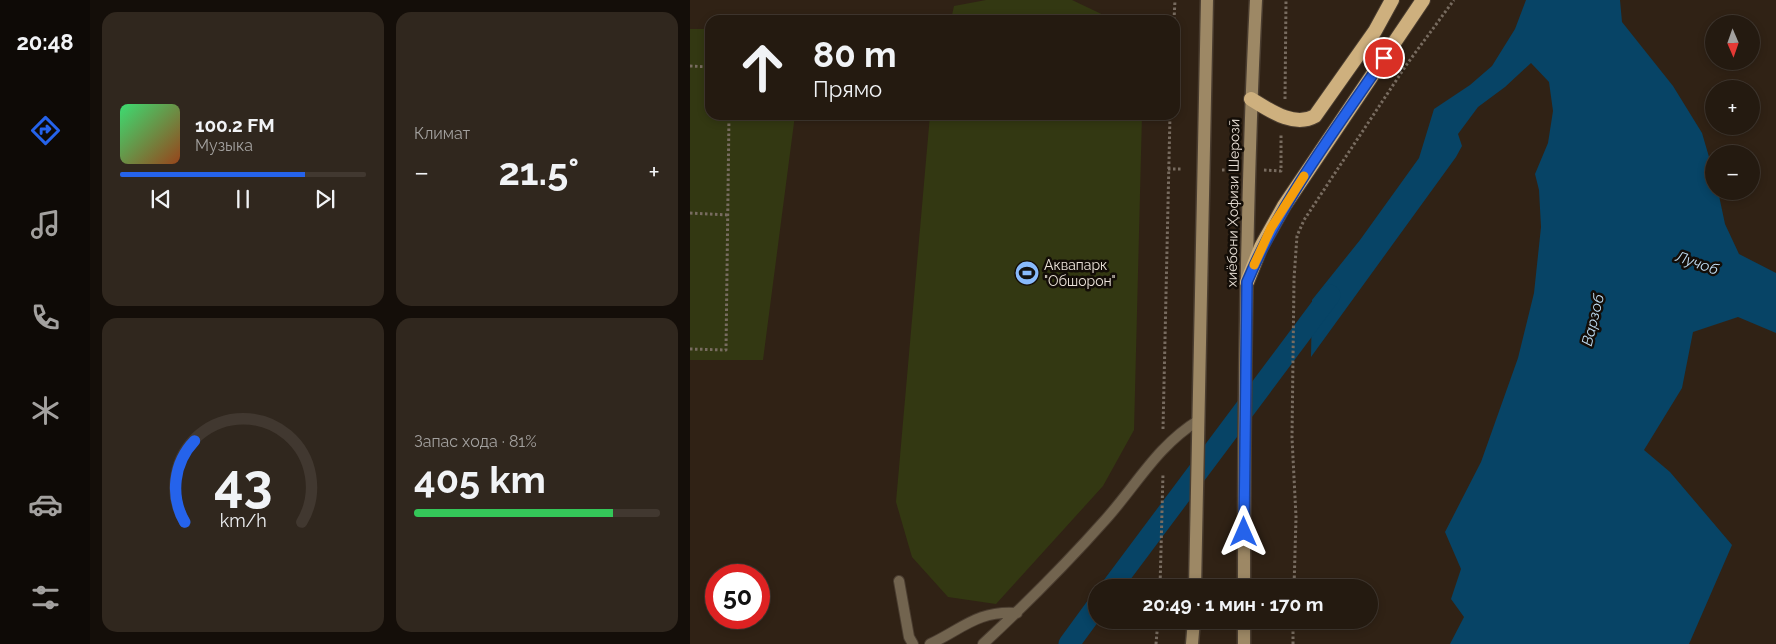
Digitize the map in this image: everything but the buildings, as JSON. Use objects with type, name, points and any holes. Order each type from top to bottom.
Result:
[{"type":"highway","points":[[1251,99],[1271,112],[1294,119],[1309,119],[1315,116],[1374,30],[1392,0]]},
{"type":"highway","points":[[1247,282],[1261,247],[1284,206],[1423,0]]},
{"type":"main road","points":[[1195,579],[1207,0]]},
{"type":"main road","name":"хиёбони Ҳофизи Шерозӣ","points":[[1244,579],[1247,282],[1251,99],[1256,0]]},
{"type":"main road","points":[[1192,644],[1193,629]]},
{"type":"main road","points":[[1244,629],[1244,644]]},
{"type":"lane","points":[[983,644],[1017,612],[1106,519],[1163,453],[1172,438],[1198,420]]},
{"type":"lane","points":[[899,581],[910,637],[914,644]]},
{"type":"lane","points":[[930,644],[975,618],[1004,612],[1017,612]]},
{"type":"path","points":[[1174,15],[1175,0]]},
{"type":"path","points":[[1285,103],[1286,0]]},
{"type":"path","points":[[1294,579],[1295,509],[1292,438],[1294,279],[1295,250],[1299,228],[1407,64],[1454,0]]},
{"type":"path","points":[[690,66],[705,67]]},
{"type":"path","points":[[690,349],[726,350],[729,120]]},
{"type":"path","points":[[1161,579],[1170,120]]},
{"type":"path","points":[[1260,170],[1281,171],[1281,131]]},
{"type":"path","points":[[1168,169],[1182,169]]},
{"type":"path","points":[[1222,170],[1229,170]]},
{"type":"path","points":[[690,212],[728,215]]},
{"type":"path","points":[[1156,644],[1157,629]]},
{"type":"path","points":[[1293,629],[1293,644]]},
{"type":"green space","points":[[986,0],[1072,0],[1104,15],[952,15],[954,6]]},
{"type":"green space","points":[[690,29],[705,29],[705,120],[794,120],[763,360],[690,360]]},
{"type":"green space","name":"Аквапарк \"Обшорон\"","points":[[930,120],[1142,120],[1134,430],[1103,486],[996,604],[948,597],[912,557],[896,502]]},
{"type":"water","points":[[1526,0],[1620,0],[1622,22],[1673,86],[1702,133],[1706,145],[1705,200],[1720,200],[1725,224],[1739,254],[1776,273],[1776,333],[1738,317],[1693,332],[1682,388],[1644,450],[1670,472],[1732,545],[1689,644],[1450,644],[1464,617],[1451,599],[1461,569],[1445,532],[1481,462],[1518,358],[1534,293],[1541,227],[1539,190],[1535,174],[1548,143],[1553,111],[1549,82],[1531,63],[1505,87],[1478,107],[1458,134],[1462,146],[1456,157],[1311,357],[1312,300],[1360,240],[1419,158],[1434,109],[1470,85],[1492,66],[1515,29]]},
{"type":"waterway","points":[[1118,579],[1330,295]]},
{"type":"waterway","points":[[1069,644],[1088,618]]},
{"type":"slow traffic","points":[[1254,265],[1271,228],[1304,176]]},
{"type":"place","name":"Аквапарк \"Обшорон\"","points":[[1027,273]]},
{"type":"route","points":[[1244,532],[1247,282],[1261,247],[1284,206],[1384,58]]},
{"type":"water label","name":"Лучоб","points":[[1697,263]]},
{"type":"water label","name":"Варзоб","points":[[1593,320]]}]
